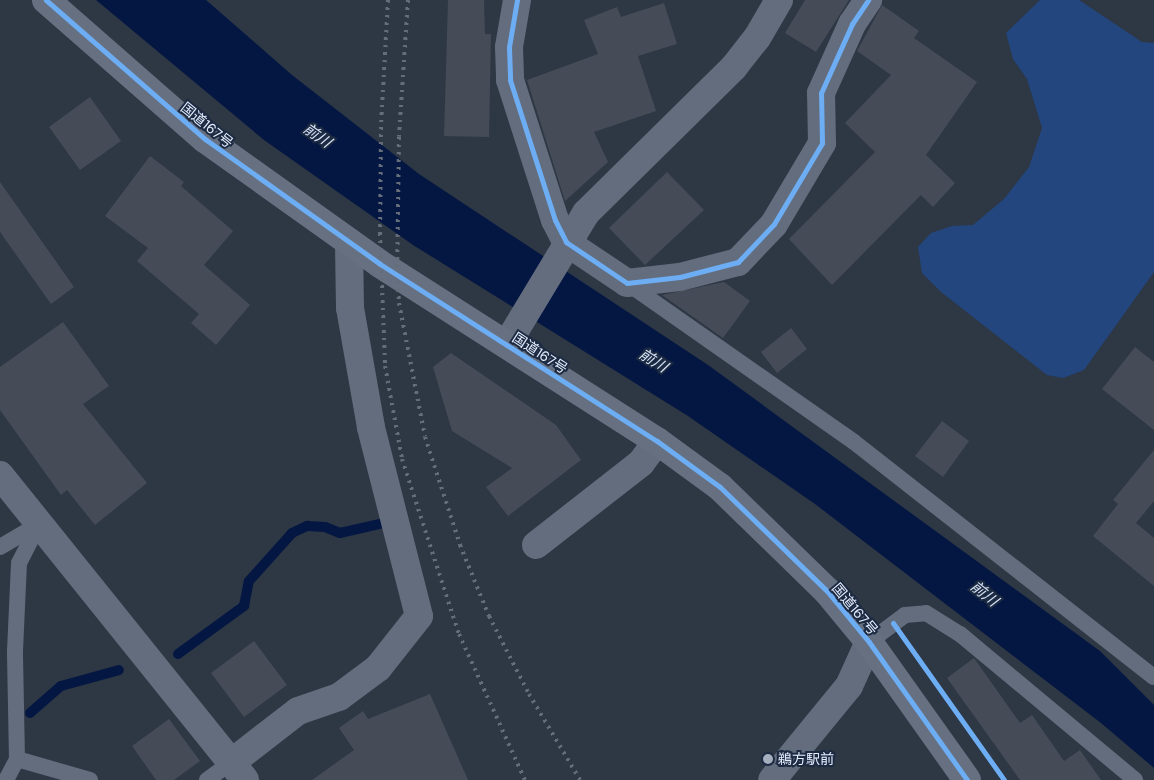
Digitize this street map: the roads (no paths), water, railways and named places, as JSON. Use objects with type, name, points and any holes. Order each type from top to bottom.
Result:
[{"type":"highway","name":"国道167号","points":[[46,0],[205,139],[349,242],[657,441],[720,487],[750,514],[827,591],[869,642],[967,780]]},
{"type":"street","points":[[506,344],[586,213],[734,67],[779,0]]},
{"type":"street","points":[[519,3],[509,47],[510,80],[563,249],[627,283],[680,277],[738,262],[774,224],[822,143],[821,93],[852,24],[868,0]]},
{"type":"street","points":[[349,242],[350,308],[371,427],[419,616],[378,668]]},
{"type":"street","points":[[536,545],[641,463],[657,441]]},
{"type":"street","points":[[0,476],[238,771],[298,711],[339,697],[378,668],[405,652]]},
{"type":"street","points":[[772,780],[849,686],[869,642]]},
{"type":"lane","points":[[627,283],[854,442],[1154,676]]},
{"type":"lane","points":[[0,547],[39,524]]},
{"type":"lane","points":[[6,780],[17,759],[15,651],[19,562],[39,524]]},
{"type":"lane","points":[[869,642],[904,615],[926,612],[960,634],[1135,780]]},
{"type":"lane","points":[[17,759],[90,780]]},
{"type":"lane","points":[[207,780],[238,771]]},
{"type":"water","name":"前川","points":[[96,0],[206,0],[292,75],[419,174],[708,365],[1100,651],[1154,705],[1154,768],[1101,723],[815,504],[688,416],[413,245],[264,140]]},
{"type":"waterway","points":[[178,654],[244,606],[249,581],[292,533],[307,526],[325,527],[340,533],[380,524]]},
{"type":"waterway","points":[[30,713],[61,686],[119,670]]},
{"type":"railway","points":[[388,0],[381,127],[380,233],[385,366],[402,459],[459,634],[525,780]]},
{"type":"railway","points":[[408,0],[399,137],[397,274],[399,303],[425,437],[460,545],[489,616],[529,694],[580,780]]},
{"type":"place","name":"鵜方駅前","points":[[768,759]]}]
